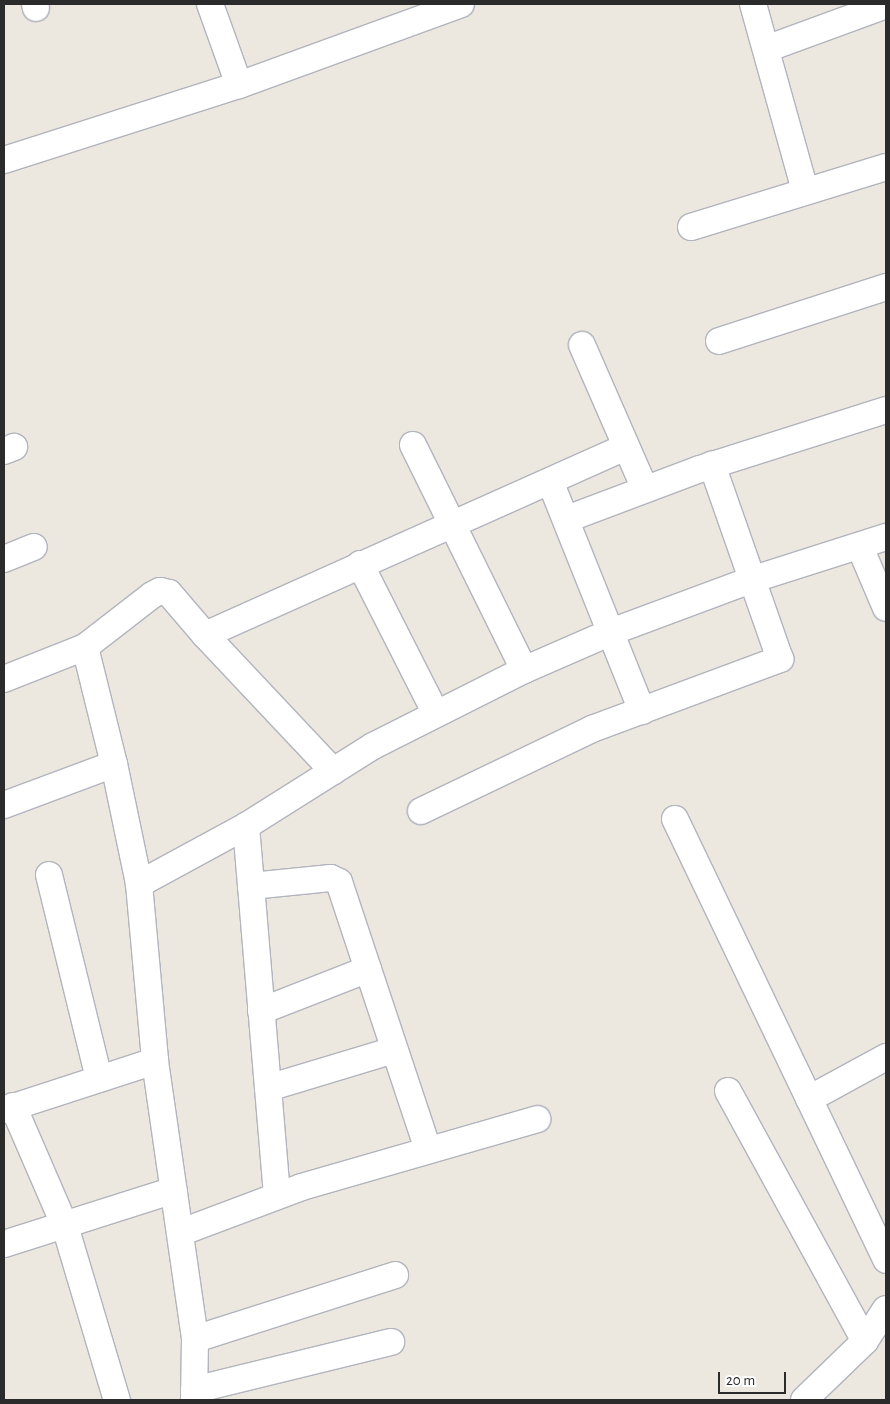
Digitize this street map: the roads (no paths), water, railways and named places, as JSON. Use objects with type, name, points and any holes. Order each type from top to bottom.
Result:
[{"type":"street","points":[[210,4],[239,85]]},
{"type":"street","points":[[4,160],[239,85],[461,4]]},
{"type":"street","points":[[753,4],[805,190]]},
{"type":"street","points":[[766,49],[886,5]]},
{"type":"street","points":[[691,227],[886,166]]},
{"type":"street","points":[[719,341],[886,288]]},
{"type":"street","points":[[582,345],[645,489]]},
{"type":"street","points":[[567,519],[712,465],[886,410]]},
{"type":"street","points":[[413,445],[524,670]]},
{"type":"street","points":[[205,635],[451,522],[626,447]]},
{"type":"street","points":[[421,811],[592,729],[780,658],[754,579],[712,465]]},
{"type":"street","points":[[550,481],[567,519],[642,711]]},
{"type":"street","points":[[139,884],[265,813],[435,712],[524,670],[611,632],[754,579],[886,538]]},
{"type":"street","points":[[4,559],[34,547]]},
{"type":"street","points":[[860,547],[886,608]]},
{"type":"street","points":[[360,564],[435,712]]},
{"type":"street","points":[[4,679],[98,636],[160,591],[170,593],[205,635],[333,771]]},
{"type":"street","points":[[98,636],[114,764],[139,884],[155,1061],[182,1232],[195,1339],[194,1395],[391,1342]]},
{"type":"street","points":[[4,805],[114,764]]},
{"type":"street","points":[[265,813],[250,886],[277,1195]]},
{"type":"street","points":[[675,819],[886,1260]]},
{"type":"street","points":[[49,874],[99,1079]]},
{"type":"street","points":[[250,886],[331,878],[339,882],[428,1150]]},
{"type":"street","points":[[261,1011],[368,969]]},
{"type":"street","points":[[268,1088],[394,1050]]},
{"type":"street","points":[[809,1099],[886,1057]]},
{"type":"street","points":[[117,1400],[65,1226],[9,1108],[155,1061]]},
{"type":"street","points":[[728,1091],[865,1341]]},
{"type":"street","points":[[182,1232],[277,1195],[537,1119]]},
{"type":"street","points":[[4,1244],[174,1190]]},
{"type":"street","points":[[195,1339],[395,1275]]},
{"type":"street","points":[[804,1400],[865,1341],[886,1309]]}]
